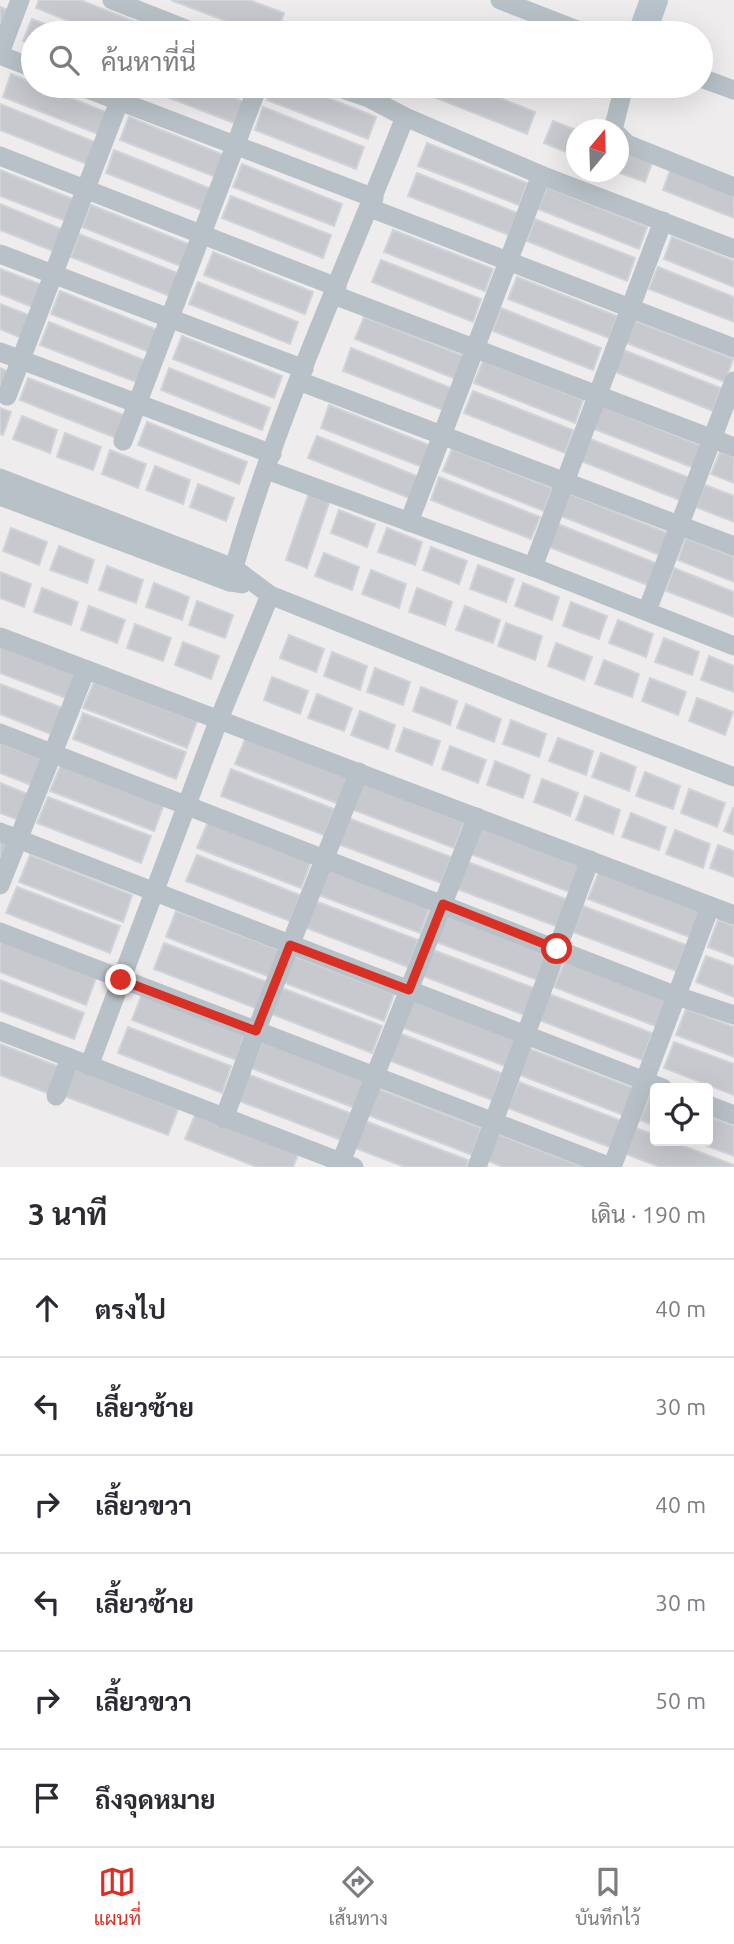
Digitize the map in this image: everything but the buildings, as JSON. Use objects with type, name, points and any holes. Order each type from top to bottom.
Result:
[{"type":"street","points":[[20,0],[0,54],[21,63]]},
{"type":"street","points":[[112,0],[144,21]]},
{"type":"street","points":[[500,0],[553,21]]},
{"type":"street","points":[[646,21],[654,0]]},
{"type":"street","points":[[713,82],[734,90]]},
{"type":"street","points":[[7,396],[120,98]]},
{"type":"street","points":[[133,98],[234,146],[509,260],[734,348]]},
{"type":"street","points":[[123,441],[253,98]]},
{"type":"street","points":[[369,98],[405,117],[541,175],[734,249]]},
{"type":"street","points":[[616,119],[621,98]]},
{"type":"street","points":[[232,575],[301,375],[405,117]]},
{"type":"street","points":[[629,145],[734,187]]},
{"type":"street","points":[[0,156],[201,234],[476,350],[734,447]]},
{"type":"street","points":[[409,522],[541,175]]},
{"type":"street","points":[[533,567],[663,221]]},
{"type":"street","points":[[0,254],[169,319],[443,436],[734,546]]},
{"type":"street","points":[[0,352],[138,404],[409,522],[533,567],[734,646]]},
{"type":"street","points":[[647,611],[734,381]]},
{"type":"street","points":[[0,478],[264,590],[544,704],[734,777]]},
{"type":"street","points":[[0,496],[232,575]]},
{"type":"street","points":[[89,1066],[219,719],[264,590]]},
{"type":"street","points":[[0,637],[734,915]]},
{"type":"street","points":[[0,886],[9,835],[52,753],[86,670]]},
{"type":"street","points":[[0,733],[677,996],[734,1015]]},
{"type":"street","points":[[224,1119],[359,772]]},
{"type":"street","points":[[0,1031],[348,1165],[375,1076],[477,817]]},
{"type":"street","points":[[9,835],[650,1083]]},
{"type":"street","points":[[477,1167],[590,860]]},
{"type":"street","points":[[655,1083],[677,996],[710,906]]},
{"type":"street","points":[[0,932],[611,1167],[650,1093]]},
{"type":"street","points":[[56,1096],[69,1058]]},
{"type":"street","points":[[713,1107],[734,1115]]},
{"type":"route","points":[[121,980],[256,1031],[290,945],[409,990],[443,904],[557,949]]}]
